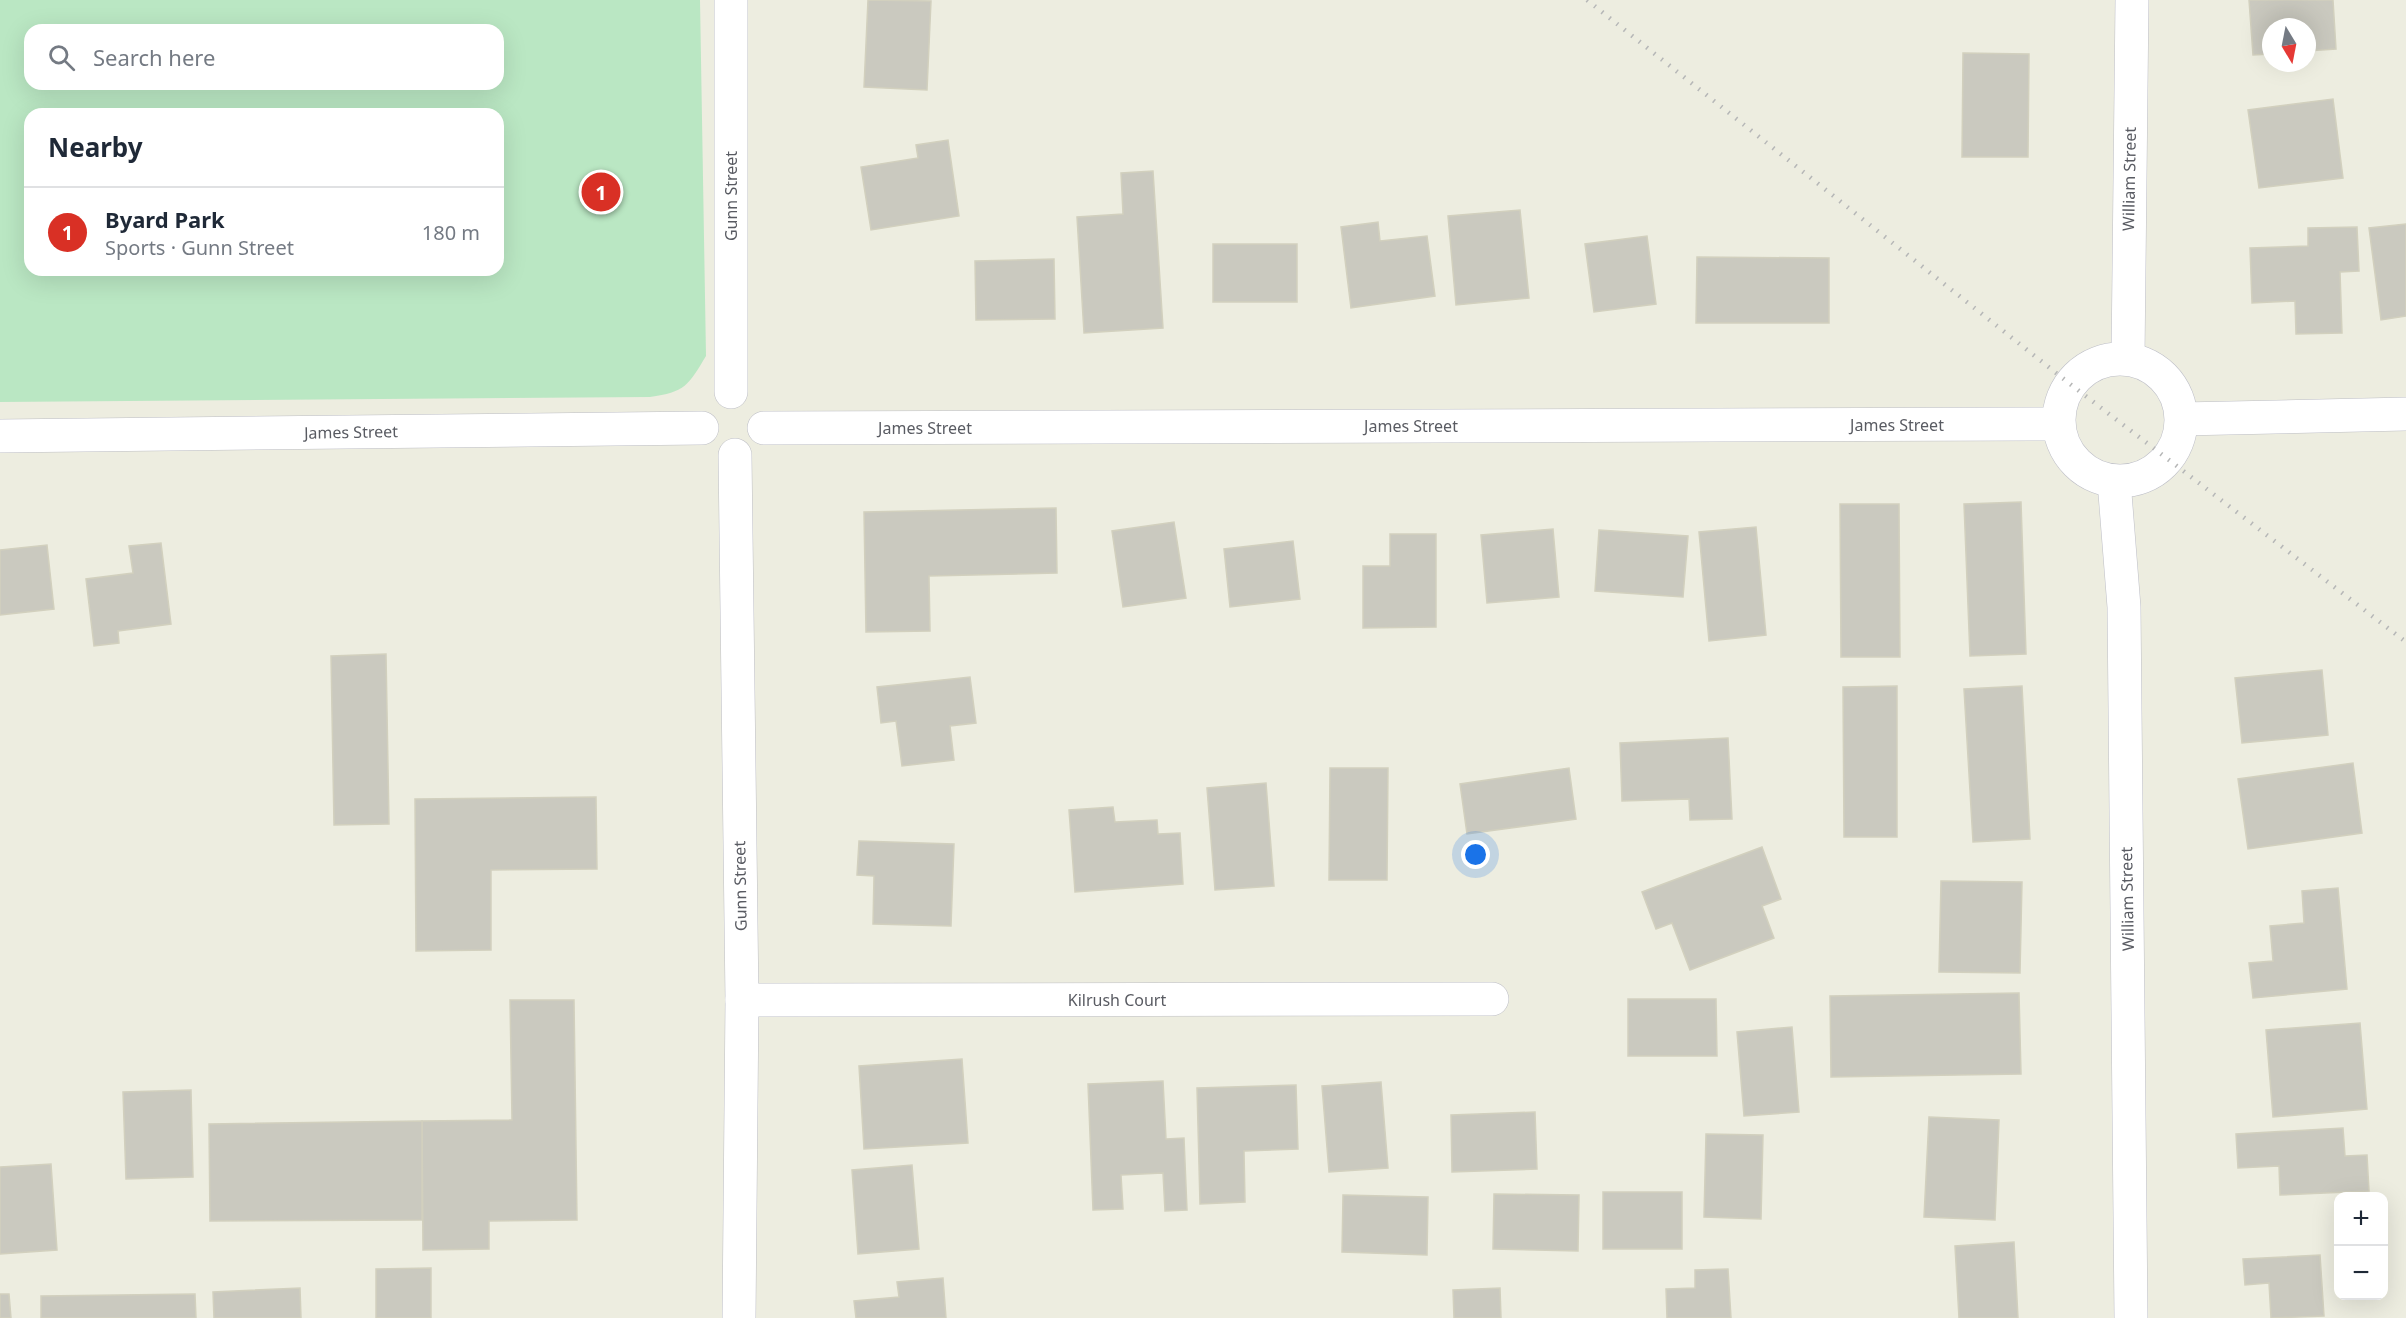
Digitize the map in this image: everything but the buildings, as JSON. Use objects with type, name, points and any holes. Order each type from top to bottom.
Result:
[{"type":"street","name":"Gunn Street","points":[[731,0],[731,392]]},
{"type":"street","name":"William Street","points":[[2128,358],[2132,0]]},
{"type":"street","points":[[2128,358],[2148,365],[2166,378],[2177,396],[2182,419],[2180,434],[2168,459],[2152,473],[2135,480],[2114,481],[2092,475],[2075,463],[2063,444],[2058,424],[2061,403],[2070,384],[2085,369],[2105,360],[2128,358]]},
{"type":"street","points":[[731,392],[742,393],[752,398],[764,417],[762,438],[745,453],[735,455],[714,449],[707,441],[702,428],[707,406],[720,395],[731,392]]},
{"type":"street","points":[[2182,419],[2406,414]]},
{"type":"street","name":"James Street","points":[[764,428],[2058,424]]},
{"type":"street","name":"James Street","points":[[0,436],[702,428]]},
{"type":"street","name":"Gunn Street","points":[[735,455],[742,1000],[739,1318]]},
{"type":"street","name":"William Street","points":[[2114,481],[2124,607],[2131,1318]]},
{"type":"street","name":"Kilrush Court","points":[[742,1000],[1492,999]]},
{"type":"green space","points":[[0,0],[700,0],[706,356],[690,381],[684,386],[671,393],[650,397],[0,402]]},
{"type":"railway","points":[[1587,0],[2070,384],[2406,642]]},
{"type":"place","name":"Byard Park","points":[[601,192]]}]
